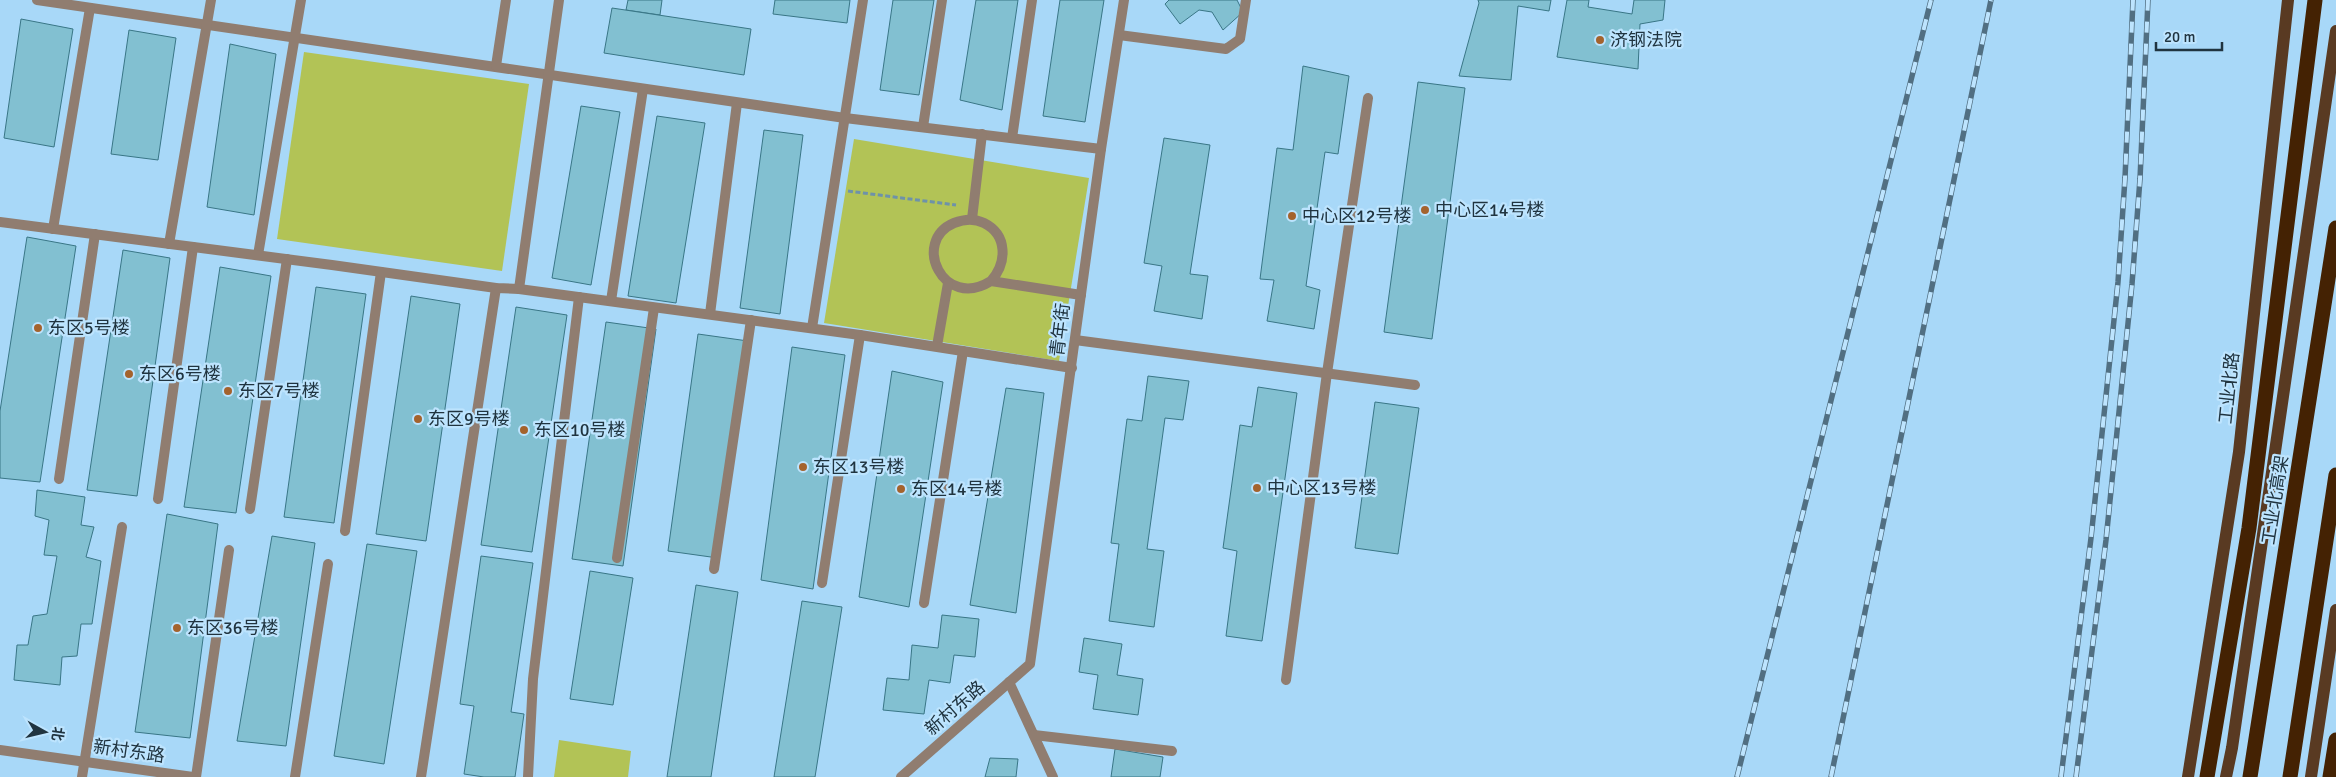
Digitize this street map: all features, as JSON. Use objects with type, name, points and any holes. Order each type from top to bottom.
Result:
[{"type":"highway","points":[[2207,777],[2249,528],[2315,0]]},
{"type":"highway","name":"工业北高架","points":[[2250,777],[2336,228]]},
{"type":"highway","points":[[2290,777],[2336,475]]},
{"type":"highway","points":[[2330,777],[2336,740]]},
{"type":"main road","name":"工业北路","points":[[2188,777],[2240,452],[2288,0]]},
{"type":"main road","points":[[2226,777],[2232,748],[2336,31]]},
{"type":"main road","points":[[2311,777],[2336,610]]},
{"type":"street","points":[[37,0],[90,8],[110,5],[207,25],[738,103],[923,128],[1101,149]]},
{"type":"street","points":[[169,244],[211,0]]},
{"type":"street","points":[[258,255],[301,0]]},
{"type":"street","points":[[496,66],[506,0]]},
{"type":"street","points":[[519,289],[559,0]]},
{"type":"street","points":[[812,328],[832,189],[863,0]]},
{"type":"street","points":[[923,128],[942,0]]},
{"type":"street","points":[[1012,138],[1032,0]]},
{"type":"street","name":"青年街","points":[[1030,664],[1101,149],[1124,0]]},
{"type":"street","points":[[1119,35],[1226,49],[1240,39],[1246,0]]},
{"type":"street","points":[[53,229],[90,8]]},
{"type":"street","points":[[610,301],[643,89]]},
{"type":"street","points":[[1286,680],[1327,373],[1368,98]]},
{"type":"street","points":[[710,314],[738,103]]},
{"type":"street","points":[[972,219],[982,134]]},
{"type":"street","points":[[972,219],[983,222],[993,229],[1000,238],[1003,249],[1003,261],[999,272],[991,281],[982,287],[959,288],[948,283],[940,274],[935,264],[934,252],[936,241],[950,224],[972,219]]},
{"type":"street","points":[[0,222],[496,288],[519,289],[710,314],[937,346],[1072,368]]},
{"type":"street","points":[[59,479],[95,234]]},
{"type":"street","points":[[158,498],[193,247]]},
{"type":"street","points":[[250,509],[287,259]]},
{"type":"street","points":[[345,531],[381,272]]},
{"type":"street","points":[[991,281],[1081,295]]},
{"type":"street","points":[[937,346],[948,283]]},
{"type":"street","points":[[421,777],[496,288]]},
{"type":"street","points":[[528,777],[533,679],[579,297]]},
{"type":"street","points":[[617,558],[654,308]]},
{"type":"street","points":[[714,569],[751,320]]},
{"type":"street","points":[[822,583],[860,335]]},
{"type":"street","points":[[1075,340],[1416,385]]},
{"type":"street","points":[[924,603],[963,351]]},
{"type":"street","points":[[82,777],[122,527]]},
{"type":"street","points":[[195,777],[230,550]]},
{"type":"street","points":[[295,777],[328,564]]},
{"type":"street","name":"新村东路","points":[[901,777],[1030,664]]},
{"type":"street","points":[[1009,682],[1053,777]]},
{"type":"street","points":[[1034,736],[1172,750]]},
{"type":"street","name":"新村东路","points":[[0,750],[195,777]]},
{"type":"path","points":[[832,189],[974,207]]},
{"type":"green space","points":[[304,52],[529,84],[502,271],[277,239]]},
{"type":"green space","points":[[854,139],[1089,178],[1059,361],[824,323]]},
{"type":"green space","points":[[559,740],[631,751],[628,777],[554,777]]},
{"type":"building","points":[[628,0],[662,0],[660,15],[626,10]]},
{"type":"building","points":[[775,0],[850,0],[847,23],[773,14]]},
{"type":"building","points":[[893,0],[934,0],[919,95],[880,90]]},
{"type":"building","points":[[976,0],[1018,0],[1002,110],[960,100]]},
{"type":"building","points":[[1060,0],[1104,0],[1085,122],[1043,116]]},
{"type":"building","points":[[1169,0],[1237,0],[1243,12],[1223,30],[1212,12],[1199,10],[1180,24],[1165,4]]},
{"type":"building","points":[[1478,0],[1551,0],[1549,11],[1518,6],[1511,80],[1459,76],[1479,3]]},
{"type":"building","name":"济钢法院","points":[[1567,0],[1589,0],[1588,7],[1632,14],[1634,0],[1665,0],[1663,20],[1640,24],[1638,69],[1557,57]]},
{"type":"building","points":[[612,8],[751,29],[744,75],[604,53]]},
{"type":"building","points":[[21,19],[73,29],[54,147],[4,138]]},
{"type":"building","points":[[129,30],[176,38],[158,160],[111,154]]},
{"type":"building","points":[[230,44],[276,54],[254,215],[207,207]]},
{"type":"building","name":"中心区12号楼","points":[[1303,66],[1349,76],[1338,154],[1325,152],[1306,286],[1320,290],[1314,329],[1267,321],[1274,280],[1260,279],[1277,148],[1293,150]]},
{"type":"building","name":"中心区14号楼","points":[[1418,82],[1465,88],[1432,339],[1384,332]]},
{"type":"building","points":[[581,106],[620,112],[591,285],[552,278]]},
{"type":"building","points":[[657,116],[705,123],[676,303],[628,296]]},
{"type":"building","points":[[764,130],[803,135],[780,314],[740,308]]},
{"type":"building","points":[[1164,138],[1210,145],[1190,274],[1208,276],[1202,319],[1154,311],[1162,266],[1144,263]]},
{"type":"building","name":"东区5号楼","points":[[27,237],[76,246],[40,482],[0,478],[0,411]]},
{"type":"building","name":"东区6号楼","points":[[123,250],[170,258],[137,496],[87,490]]},
{"type":"building","name":"东区7号楼","points":[[220,267],[271,276],[236,513],[184,507]]},
{"type":"building","points":[[316,287],[366,294],[334,523],[284,517]]},
{"type":"building","name":"东区9号楼","points":[[411,296],[460,304],[426,541],[376,534]]},
{"type":"building","name":"东区10号楼","points":[[516,307],[567,315],[532,552],[481,545]]},
{"type":"building","points":[[606,322],[656,329],[623,566],[572,559]]},
{"type":"building","points":[[698,334],[748,341],[718,558],[668,551]]},
{"type":"building","name":"东区13号楼","points":[[792,347],[845,355],[813,589],[761,580]]},
{"type":"building","name":"东区14号楼","points":[[892,371],[943,382],[909,607],[859,597]]},
{"type":"building","points":[[1148,376],[1189,381],[1183,420],[1165,418],[1147,549],[1164,551],[1154,627],[1109,621],[1119,544],[1111,543],[1127,419],[1142,421]]},
{"type":"building","name":"中心区13号楼","points":[[1258,387],[1297,393],[1262,641],[1226,636],[1237,551],[1223,548],[1240,425],[1252,427]]},
{"type":"building","points":[[1006,388],[1044,393],[1016,613],[970,605]]},
{"type":"building","points":[[1375,402],[1419,408],[1398,554],[1355,548]]},
{"type":"building","points":[[37,490],[85,497],[81,525],[94,527],[86,557],[101,561],[92,624],[81,624],[77,656],[62,657],[60,685],[14,680],[17,645],[28,645],[33,616],[47,614],[57,556],[44,555],[49,520],[35,516]]},
{"type":"building","name":"东区36号楼","points":[[167,514],[218,524],[190,738],[135,732]]},
{"type":"building","points":[[272,536],[315,543],[286,746],[237,741]]},
{"type":"building","points":[[367,544],[417,551],[384,764],[334,756]]},
{"type":"building","points":[[481,556],[533,563],[511,712],[524,714],[515,777],[484,777],[464,774],[474,706],[460,704]]},
{"type":"building","points":[[590,571],[633,578],[613,705],[570,699]]},
{"type":"building","points":[[696,585],[738,592],[711,777],[667,777]]},
{"type":"building","points":[[802,601],[842,607],[815,777],[774,777]]},
{"type":"building","points":[[942,615],[979,619],[975,657],[954,655],[950,683],[929,680],[924,714],[883,710],[887,678],[909,680],[912,645],[938,648]]},
{"type":"building","points":[[1084,638],[1122,644],[1117,675],[1143,679],[1138,715],[1093,709],[1098,675],[1079,672]]},
{"type":"building","points":[[1115,749],[1163,757],[1160,777],[1111,777]]},
{"type":"building","points":[[990,758],[1018,759],[1016,777],[985,777]]},
{"type":"railway","points":[[1737,777],[1931,0]]},
{"type":"railway","points":[[1831,777],[1991,0]]},
{"type":"railway","points":[[2061,777],[2091,538],[2118,282],[2133,0]]},
{"type":"railway","points":[[2076,777],[2106,540],[2132,284],[2140,179],[2148,0]]},
{"type":"place","name":"济钢法院","points":[[1600,40]]},
{"type":"place","name":"中心区14号楼","points":[[1425,210]]},
{"type":"place","name":"中心区12号楼","points":[[1292,216]]},
{"type":"place","name":"东区5号楼","points":[[38,328]]},
{"type":"place","name":"东区6号楼","points":[[129,374]]},
{"type":"place","name":"东区7号楼","points":[[228,391]]},
{"type":"place","name":"东区9号楼","points":[[418,419]]},
{"type":"place","name":"东区10号楼","points":[[524,430]]},
{"type":"place","name":"东区13号楼","points":[[803,467]]},
{"type":"place","name":"中心区13号楼","points":[[1257,488]]},
{"type":"place","name":"东区14号楼","points":[[901,489]]},
{"type":"place","name":"东区36号楼","points":[[177,628]]}]
